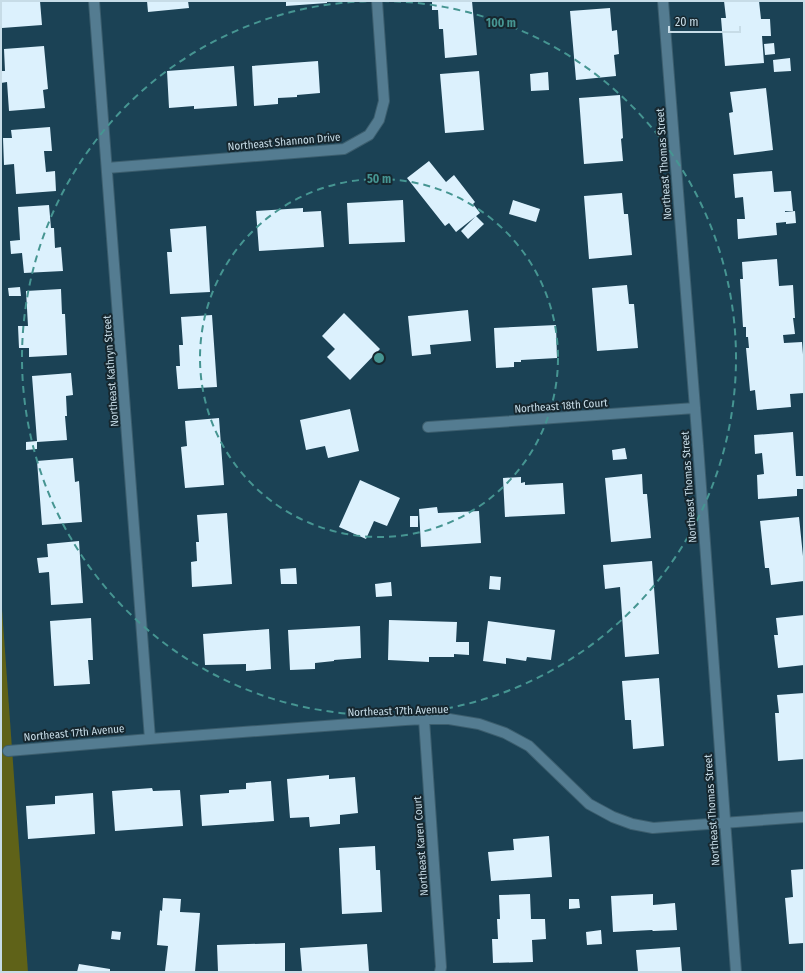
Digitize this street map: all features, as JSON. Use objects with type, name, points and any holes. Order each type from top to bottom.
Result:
[{"type":"street","name":"Northeast Kathryn Street","points":[[94,1],[150,739]]},
{"type":"street","name":"Northeast Shannon Drive","points":[[107,168],[344,150],[369,135],[379,120],[384,101],[377,1]]},
{"type":"street","name":"Northeast Thomas Street","points":[[663,1],[695,408],[736,972]]},
{"type":"street","name":"Northeast 18th Court","points":[[428,427],[695,408]]},
{"type":"street","name":"Northeast 17th Avenue","points":[[8,751],[424,719],[448,719],[479,724],[505,734],[529,746],[589,804],[613,817],[632,824],[653,828],[804,817]]},
{"type":"street","name":"Northeast Karen Court","points":[[424,719],[441,959],[440,972]]},
{"type":"shaded area","points":[[1,595],[28,972],[1,972]]},
{"type":"building","points":[[1,1],[40,1],[42,25],[2,28]]},
{"type":"building","points":[[147,1],[188,1],[189,8],[148,12]]},
{"type":"building","points":[[286,1],[327,1],[327,3],[286,6]]},
{"type":"building","points":[[432,1],[472,1],[477,55],[445,58],[443,29],[439,29],[438,10],[432,10]]},
{"type":"building","points":[[724,1],[759,1],[761,19],[770,19],[771,36],[762,36],[764,63],[725,66],[721,18],[726,18]]},
{"type":"building","points":[[610,8],[612,31],[617,30],[619,54],[614,55],[616,76],[576,80],[570,11]]},
{"type":"building","points":[[774,43],[775,54],[765,55],[764,44]]},
{"type":"building","points":[[44,46],[48,89],[43,90],[45,108],[9,111],[7,82],[1,83],[1,71],[5,71],[4,49]]},
{"type":"building","points":[[790,58],[791,71],[774,72],[773,60]]},
{"type":"building","points":[[318,61],[320,93],[297,95],[297,97],[278,98],[278,104],[254,106],[252,66]]},
{"type":"building","points":[[234,66],[237,106],[194,109],[194,106],[169,108],[167,71]]},
{"type":"building","points":[[479,71],[484,130],[445,133],[440,74]]},
{"type":"building","points":[[548,72],[549,90],[531,91],[530,74]]},
{"type":"building","points":[[766,88],[773,150],[734,155],[729,113],[733,112],[730,92]]},
{"type":"building","points":[[620,95],[623,161],[584,164],[579,98]]},
{"type":"building","points":[[50,127],[52,151],[44,151],[46,172],[55,171],[56,191],[16,194],[14,164],[4,165],[3,138],[12,138],[11,130]]},
{"type":"building","points":[[429,161],[446,182],[454,175],[475,202],[473,204],[480,213],[456,232],[449,223],[445,226],[407,178]]},
{"type":"building","points":[[772,171],[774,192],[791,191],[793,211],[785,212],[795,211],[796,223],[776,223],[777,235],[738,239],[737,219],[745,219],[743,197],[735,198],[733,174]]},
{"type":"building","points":[[622,193],[624,214],[628,214],[632,255],[589,259],[584,196]]},
{"type":"building","points":[[403,200],[405,242],[349,244],[347,203]]},
{"type":"building","points":[[513,200],[540,209],[536,222],[509,214]]},
{"type":"building","points":[[49,205],[51,228],[54,228],[55,248],[61,247],[63,271],[24,273],[22,253],[11,254],[10,241],[20,240],[18,207]]},
{"type":"building","points":[[303,208],[303,212],[321,211],[324,247],[259,251],[256,211]]},
{"type":"building","points":[[476,216],[484,224],[468,239],[461,231]]},
{"type":"building","points":[[206,226],[210,292],[170,294],[167,252],[172,252],[170,229]]},
{"type":"building","points":[[777,259],[779,286],[793,285],[795,318],[793,318],[795,334],[783,335],[784,343],[802,342],[804,393],[790,394],[791,407],[757,410],[755,390],[750,391],[746,348],[749,348],[748,337],[746,337],[746,327],[743,327],[740,279],[743,279],[742,262]]},
{"type":"building","points":[[627,285],[629,304],[634,304],[638,348],[597,351],[592,288]]},
{"type":"building","points":[[20,287],[21,296],[9,296],[8,288]]},
{"type":"building","points":[[61,289],[62,314],[65,314],[67,355],[29,357],[29,348],[19,348],[18,326],[28,326],[26,291]]},
{"type":"building","points":[[468,310],[471,341],[430,345],[431,354],[412,356],[408,316]]},
{"type":"building","points":[[344,313],[380,349],[350,380],[327,357],[335,349],[322,336]]},
{"type":"building","points":[[212,315],[217,387],[178,389],[176,366],[180,366],[179,345],[183,345],[181,317]]},
{"type":"building","points":[[556,325],[557,358],[521,360],[521,362],[514,362],[514,367],[496,368],[494,328]]},
{"type":"building","points":[[71,373],[73,395],[66,396],[67,416],[65,416],[67,440],[37,442],[37,449],[26,450],[26,442],[37,441],[32,376]]},
{"type":"building","points":[[350,409],[359,451],[328,458],[325,446],[306,450],[300,420]]},
{"type":"building","points":[[219,418],[224,485],[185,488],[181,447],[187,446],[185,421]]},
{"type":"building","points":[[793,432],[796,476],[804,476],[804,489],[797,489],[797,496],[758,499],[757,475],[764,474],[762,453],[755,454],[754,435]]},
{"type":"building","points":[[625,448],[627,459],[613,460],[612,450]]},
{"type":"building","points":[[73,458],[75,482],[79,481],[82,522],[42,525],[37,461]]},
{"type":"building","points":[[642,474],[643,494],[647,494],[651,538],[611,542],[605,478]]},
{"type":"building","points":[[521,477],[521,483],[525,482],[525,485],[563,483],[565,514],[505,517],[503,478]]},
{"type":"building","points":[[360,480],[400,498],[387,526],[374,521],[366,539],[339,527]]},
{"type":"building","points":[[437,507],[438,513],[479,511],[481,543],[421,547],[419,509]]},
{"type":"building","points":[[227,513],[232,584],[192,587],[191,562],[197,561],[196,542],[199,542],[197,515]]},
{"type":"building","points":[[410,516],[418,516],[418,527],[410,527]]},
{"type":"building","points":[[799,517],[804,581],[771,585],[769,568],[765,568],[760,521]]},
{"type":"building","points":[[79,541],[83,603],[51,605],[49,572],[39,573],[37,558],[48,557],[47,544]]},
{"type":"building","points":[[652,561],[659,654],[625,657],[620,587],[605,589],[603,565]]},
{"type":"building","points":[[296,568],[297,584],[281,584],[280,569]]},
{"type":"building","points":[[490,576],[501,577],[500,590],[489,589]]},
{"type":"building","points":[[391,582],[392,596],[376,597],[375,584]]},
{"type":"building","points":[[804,615],[804,665],[778,668],[774,635],[778,635],[776,618]]},
{"type":"building","points":[[91,618],[93,660],[88,660],[90,684],[54,686],[50,621]]},
{"type":"building","points":[[389,620],[457,622],[456,642],[469,642],[469,655],[454,654],[454,657],[429,657],[429,662],[388,660]]},
{"type":"building","points":[[488,621],[555,630],[551,660],[527,657],[526,661],[506,658],[506,664],[483,661]]},
{"type":"building","points":[[360,626],[361,658],[315,663],[315,669],[290,670],[288,630]]},
{"type":"building","points":[[269,629],[271,669],[246,671],[246,664],[205,665],[203,634]]},
{"type":"building","points":[[659,678],[664,746],[633,749],[631,720],[625,720],[622,681]]},
{"type":"building","points":[[804,693],[804,759],[778,761],[775,713],[779,713],[777,695]]},
{"type":"building","points":[[329,775],[329,779],[355,777],[358,813],[340,815],[340,824],[310,827],[309,817],[290,818],[287,779]]},
{"type":"building","points":[[271,781],[274,821],[202,826],[200,795],[229,793],[229,790],[246,789],[246,783]]},
{"type":"building","points":[[152,788],[153,791],[180,790],[183,826],[115,831],[112,791]]},
{"type":"building","points":[[93,793],[95,834],[28,839],[26,806],[55,804],[55,796]]},
{"type":"building","points":[[549,836],[552,877],[491,881],[488,852],[514,850],[513,839]]},
{"type":"building","points":[[375,846],[376,870],[380,870],[382,912],[342,914],[339,848]]},
{"type":"building","points":[[804,869],[804,943],[789,944],[785,898],[793,897],[791,870]]},
{"type":"building","points":[[530,894],[531,919],[545,919],[546,939],[532,940],[533,962],[493,963],[492,939],[498,939],[497,919],[500,919],[499,895]]},
{"type":"building","points":[[653,894],[653,905],[675,903],[677,930],[613,932],[611,896]]},
{"type":"building","points":[[163,898],[181,899],[180,912],[200,913],[195,972],[165,971],[168,946],[157,945],[160,910],[162,911]]},
{"type":"building","points":[[569,899],[579,899],[580,908],[569,909]]},
{"type":"building","points":[[601,930],[602,944],[587,945],[586,932]]},
{"type":"building","points":[[112,931],[121,932],[120,940],[111,939]]},
{"type":"building","points":[[285,943],[285,972],[218,972],[217,945]]},
{"type":"building","points":[[367,944],[369,972],[302,972],[300,948]]},
{"type":"building","points":[[680,947],[682,972],[638,972],[636,950]]},
{"type":"building","points":[[79,964],[110,969],[110,972],[77,972]]}]
